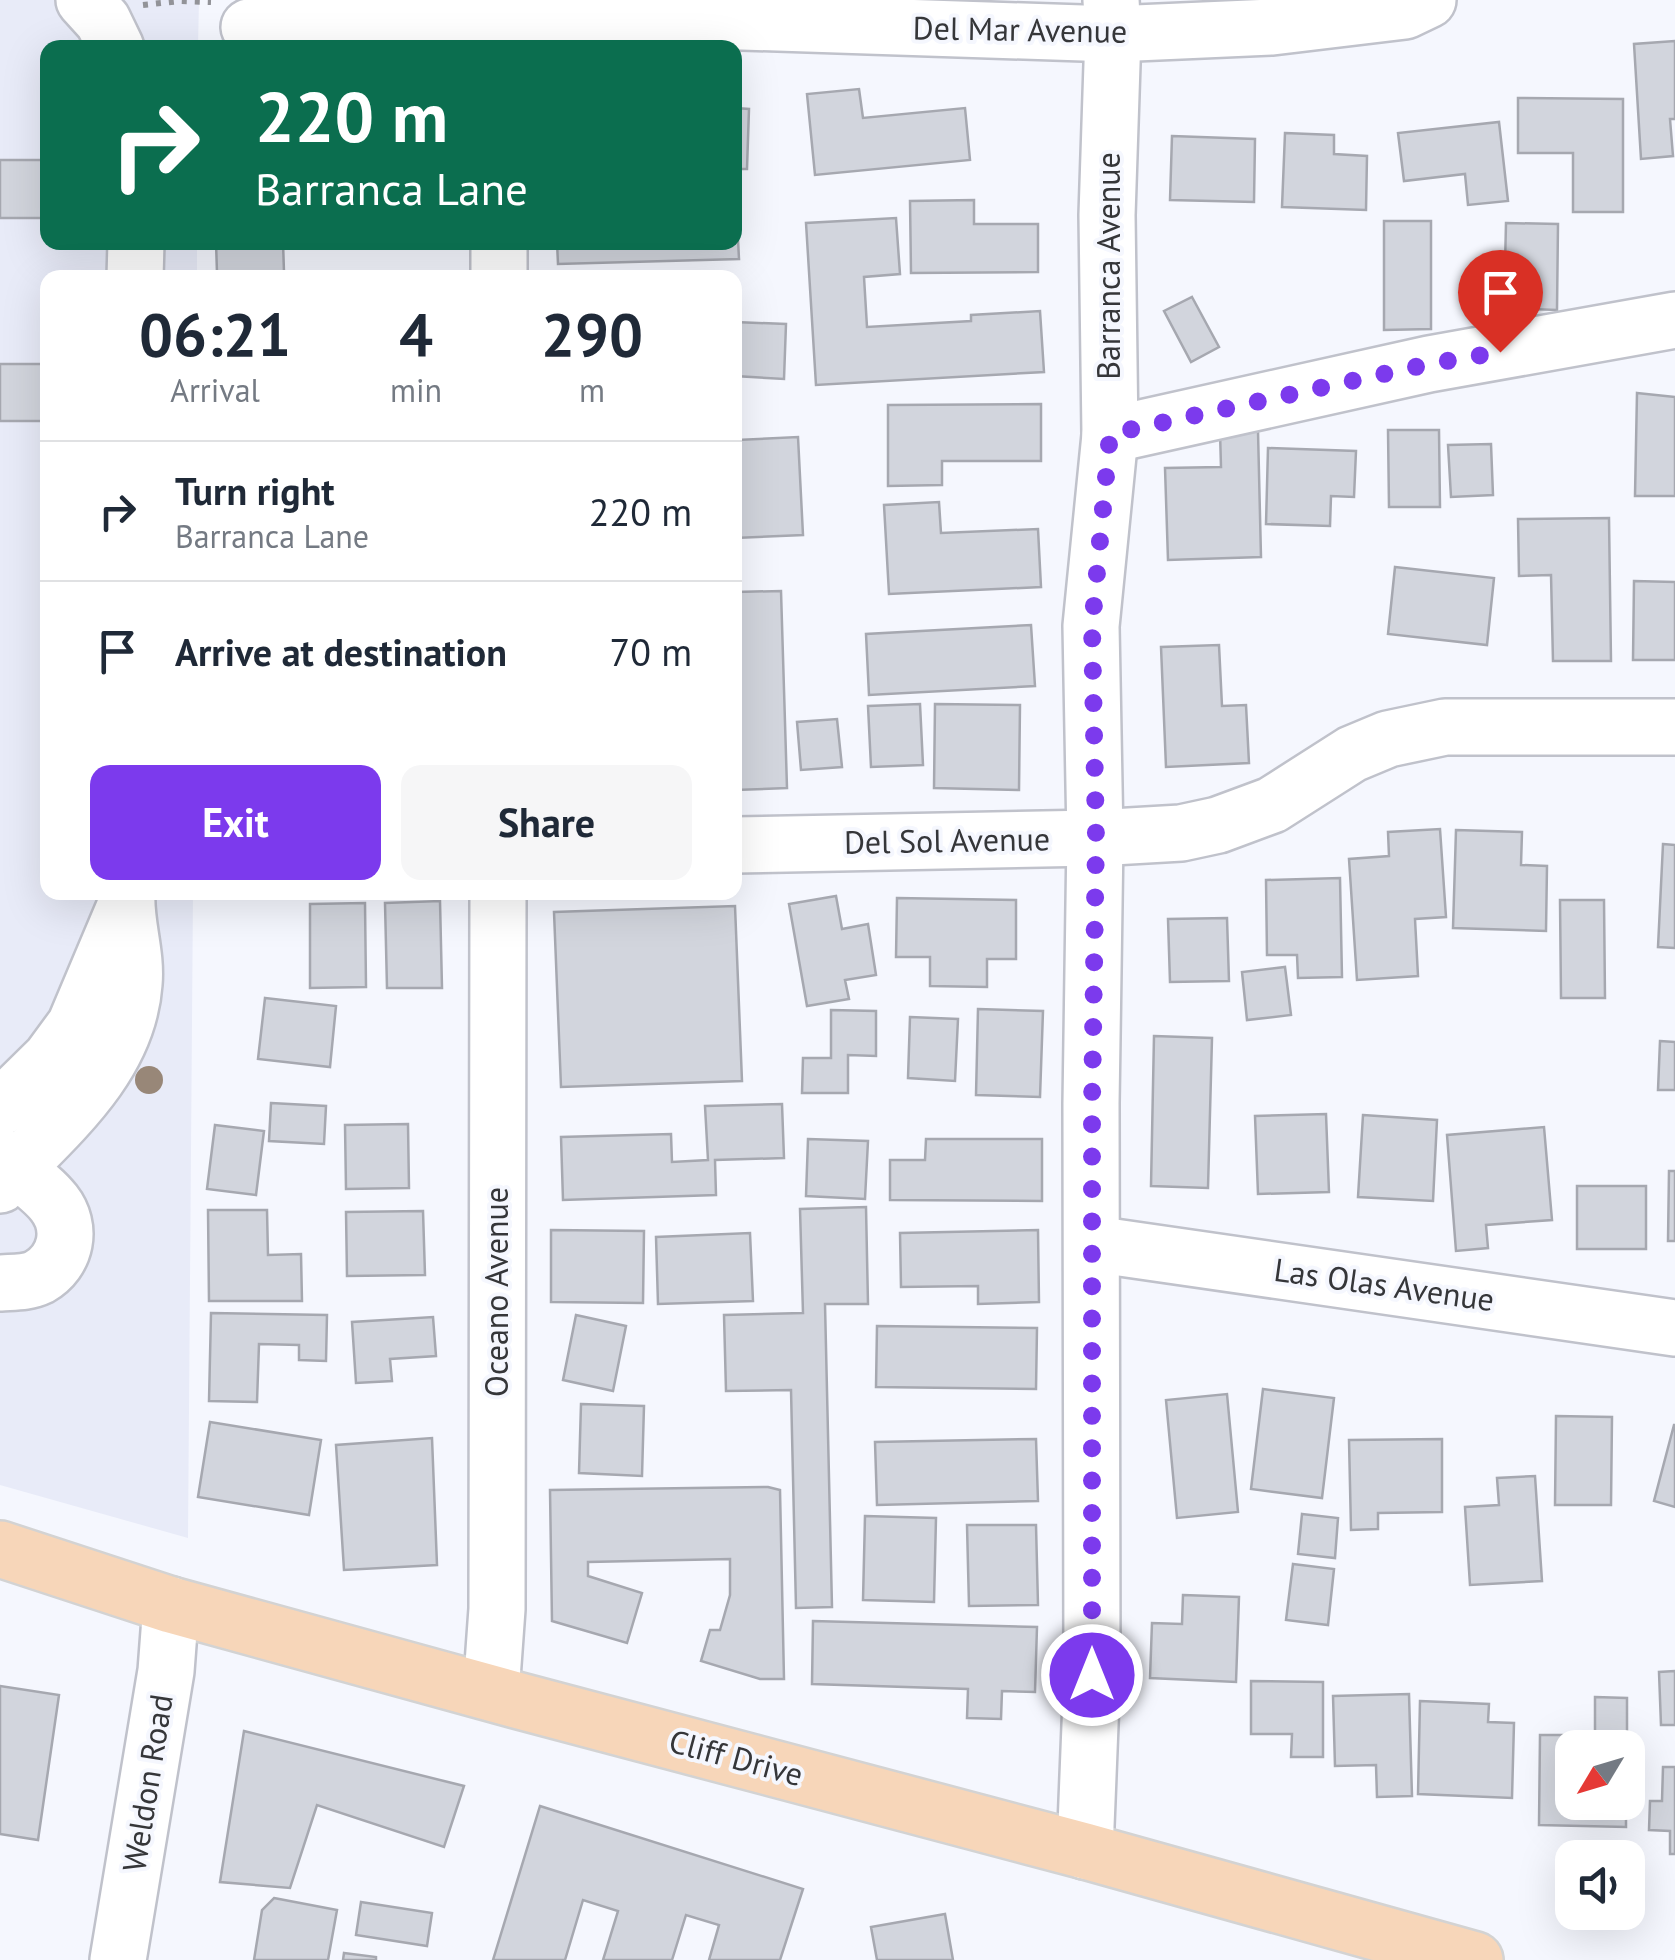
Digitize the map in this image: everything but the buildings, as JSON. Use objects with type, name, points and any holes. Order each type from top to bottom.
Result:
[{"type":"main road","name":"Cliff Drive","points":[[0,1549],[171,1605],[1475,1960]]},
{"type":"street","name":"Del Mar Avenue","points":[[248,27],[499,21],[1112,17],[1272,27],[1405,11],[1428,0]]},
{"type":"street","name":"Barranca Avenue","points":[[1084,1851],[1092,1675],[1096,838],[1092,626],[1110,434],[1107,216],[1112,17]]},
{"type":"street","points":[[1110,434],[1429,364],[1675,320]]},
{"type":"street","name":"Del Sol Avenue","points":[[742,845],[1181,833],[1218,826],[1272,805],[1352,754],[1388,740],[1445,727],[1675,727]]},
{"type":"street","points":[[0,1108],[50,1059],[75,1025],[126,900]]},
{"type":"street","points":[[0,1283],[40,1276],[64,1248],[62,1216],[52,1201],[5,1170],[70,1113],[94,1084],[124,1028],[135,980],[126,900]]},
{"type":"street","name":"Oceano Avenue","points":[[491,1692],[497,1609],[498,900]]},
{"type":"street","name":"Las Olas Avenue","points":[[1093,1244],[1675,1328]]},
{"type":"street","name":"Weldon Road","points":[[118,1960],[166,1672],[171,1605]]},
{"type":"path","points":[[101,23],[123,8],[180,0],[215,2],[248,27]]},
{"type":"shaded area","points":[[0,0],[199,0],[198,40],[40,40],[40,250],[197,250],[197,270],[40,270],[40,900],[193,900],[188,1538],[0,1485]]},
{"type":"route","points":[[1092,1675],[1096,838],[1092,626],[1110,434],[1500,352]]}]
